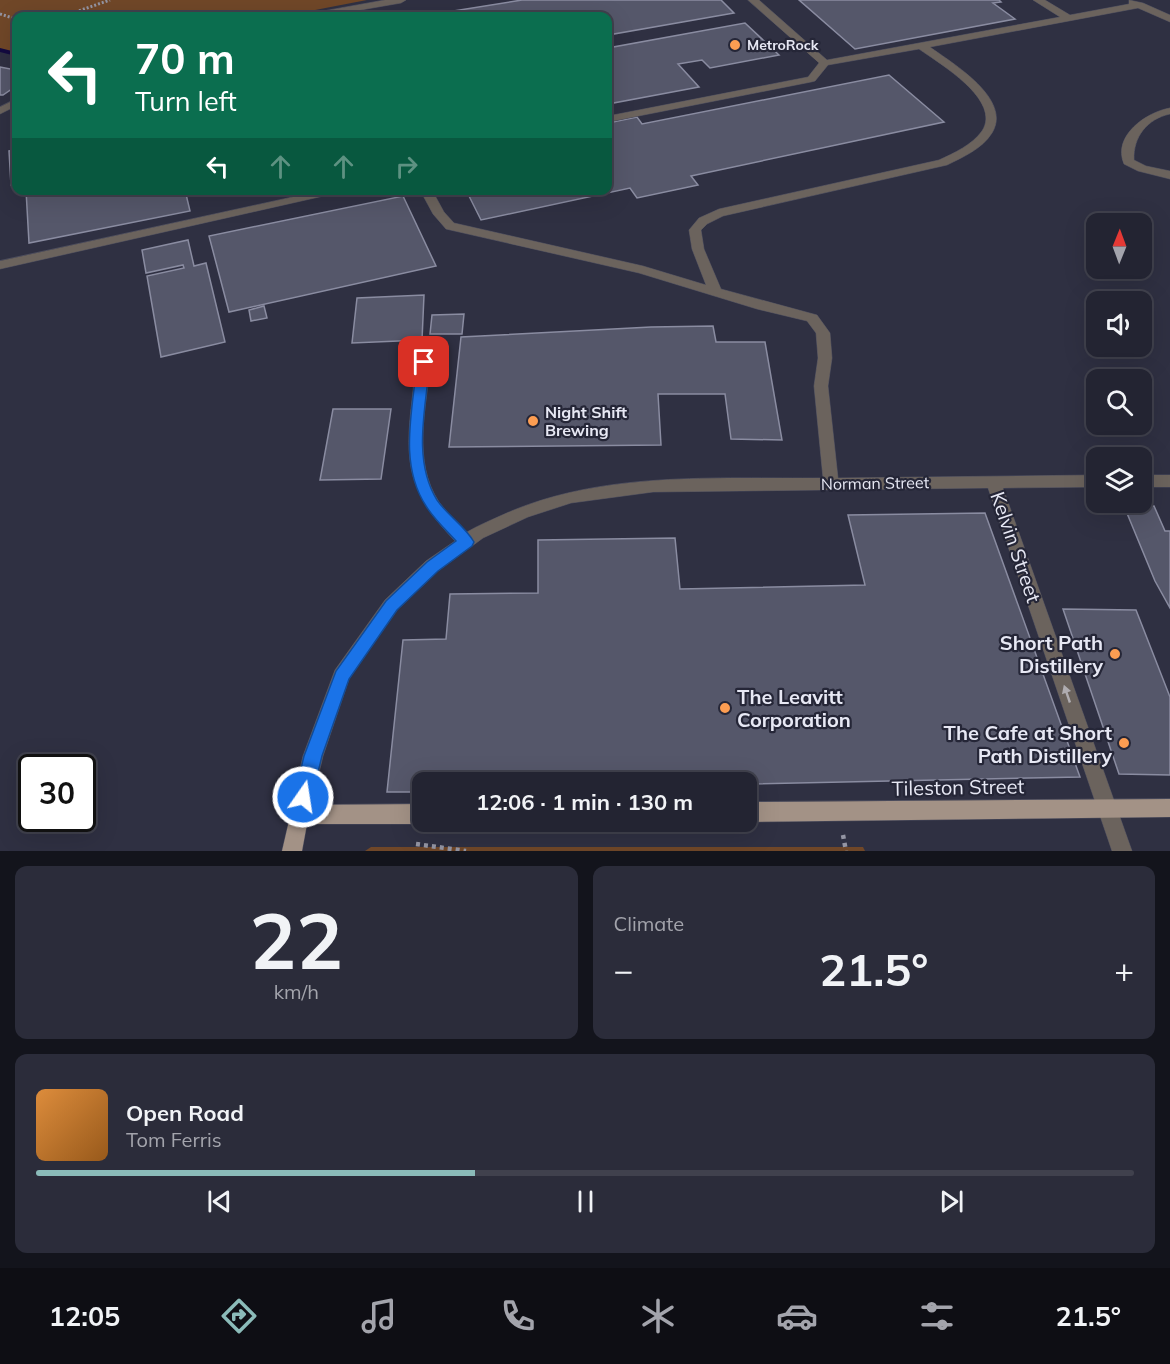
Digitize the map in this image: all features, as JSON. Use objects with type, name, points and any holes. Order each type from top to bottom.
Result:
[{"type":"main road","name":"Tileston Street","points":[[757,812],[1170,808]]},
{"type":"main road","points":[[292,851],[299,815],[412,814]]},
{"type":"street","points":[[335,12],[401,0]]},
{"type":"street","points":[[753,0],[825,63]]},
{"type":"street","points":[[1038,0],[1070,19]]},
{"type":"street","points":[[1128,0],[1170,20]]},
{"type":"street","points":[[612,118],[811,79],[825,63],[1140,5]]},
{"type":"street","points":[[716,291],[698,249],[695,230],[703,221],[719,213],[943,163],[974,147],[988,130],[993,115],[989,101],[922,46]]},
{"type":"street","points":[[1170,111],[1146,119],[1136,132],[1127,154],[1128,162],[1142,169],[1170,175]]},
{"type":"street","points":[[0,265],[321,195]]},
{"type":"street","points":[[429,195],[439,214],[450,226],[566,250],[812,318],[823,333],[825,358],[821,386],[831,483]]},
{"type":"street","points":[[424,362],[415,455],[420,481],[432,504],[466,542]]},
{"type":"street","name":"Kelvin Street","points":[[993,481],[1122,851]]},
{"type":"street","name":"Norman Street","points":[[299,815],[313,756],[342,676],[391,605],[432,566],[477,534],[522,513],[570,496],[653,486],[1086,481]]},
{"type":"street","points":[[1152,481],[1170,481]]},
{"type":"path","points":[[76,12],[110,0]]},
{"type":"path","points":[[416,851],[416,844],[466,851]]},
{"type":"shaded area","points":[[0,0],[367,0],[305,12],[157,12],[152,10],[142,12],[12,12],[12,52],[0,51]]},
{"type":"shaded area","points":[[371,847],[863,847],[865,851],[365,851]]},
{"type":"building","points":[[522,0],[721,0],[734,13],[612,34],[612,12],[447,12]]},
{"type":"building","points":[[799,0],[999,0],[1001,2],[993,3],[1015,19],[855,49]]},
{"type":"building","points":[[745,23],[779,55],[710,68],[702,60],[678,64],[699,87],[612,103],[612,47]]},
{"type":"building","points":[[0,67],[12,69],[12,89],[0,95]]},
{"type":"building","points":[[889,75],[944,122],[691,176],[698,185],[637,198],[630,188],[612,192],[612,122],[637,117],[642,124]]},
{"type":"building","points":[[9,151],[12,151],[11,185]]},
{"type":"building","points":[[26,195],[186,195],[190,211],[29,243]]},
{"type":"building","points":[[468,195],[597,195],[481,220]]},
{"type":"building","points":[[403,196],[436,266],[229,312],[209,236]]},
{"type":"building","points":[[188,240],[194,266],[206,263],[225,342],[161,357],[147,276],[184,268],[183,265],[146,273],[142,250]]},
{"type":"building","points":[[424,295],[422,340],[352,343],[357,298]]},
{"type":"building","points":[[264,306],[267,318],[251,321],[249,310]]},
{"type":"building","points":[[464,314],[462,334],[430,334],[432,315]]},
{"type":"building","points":[[713,326],[716,342],[765,342],[782,440],[731,439],[725,394],[658,394],[661,445],[449,447],[461,337]]},
{"type":"building","points":[[333,409],[391,409],[381,479],[320,480]]},
{"type":"building","points":[[1152,506],[1165,531],[1170,531],[1170,608],[1155,581],[1127,513],[1152,513]]},
{"type":"building","name":"The Leavitt Corporation","points":[[985,513],[1080,777],[757,784],[757,772],[412,772],[412,792],[387,792],[403,640],[446,639],[450,594],[538,593],[538,540],[675,538],[680,589],[865,585],[848,515]]},
{"type":"building","name":"Short Path Distillery","points":[[1063,609],[1136,610],[1170,697],[1170,775],[1119,774]]},
{"type":"waterway","points":[[0,50],[12,53]]},
{"type":"place","name":"MetroRock","points":[[735,45]]},
{"type":"place","name":"Night Shift Brewing","points":[[533,421]]},
{"type":"place","name":"Short Path Distillery","points":[[1115,654]]},
{"type":"place","name":"The Leavitt Corporation","points":[[725,708]]},
{"type":"place","name":"The Cafe at Short Path Distillery","points":[[1124,743]]},
{"type":"route","points":[[303,797],[313,756],[342,676],[391,605],[432,566],[466,542],[432,504],[420,481],[415,455],[424,362]]}]
